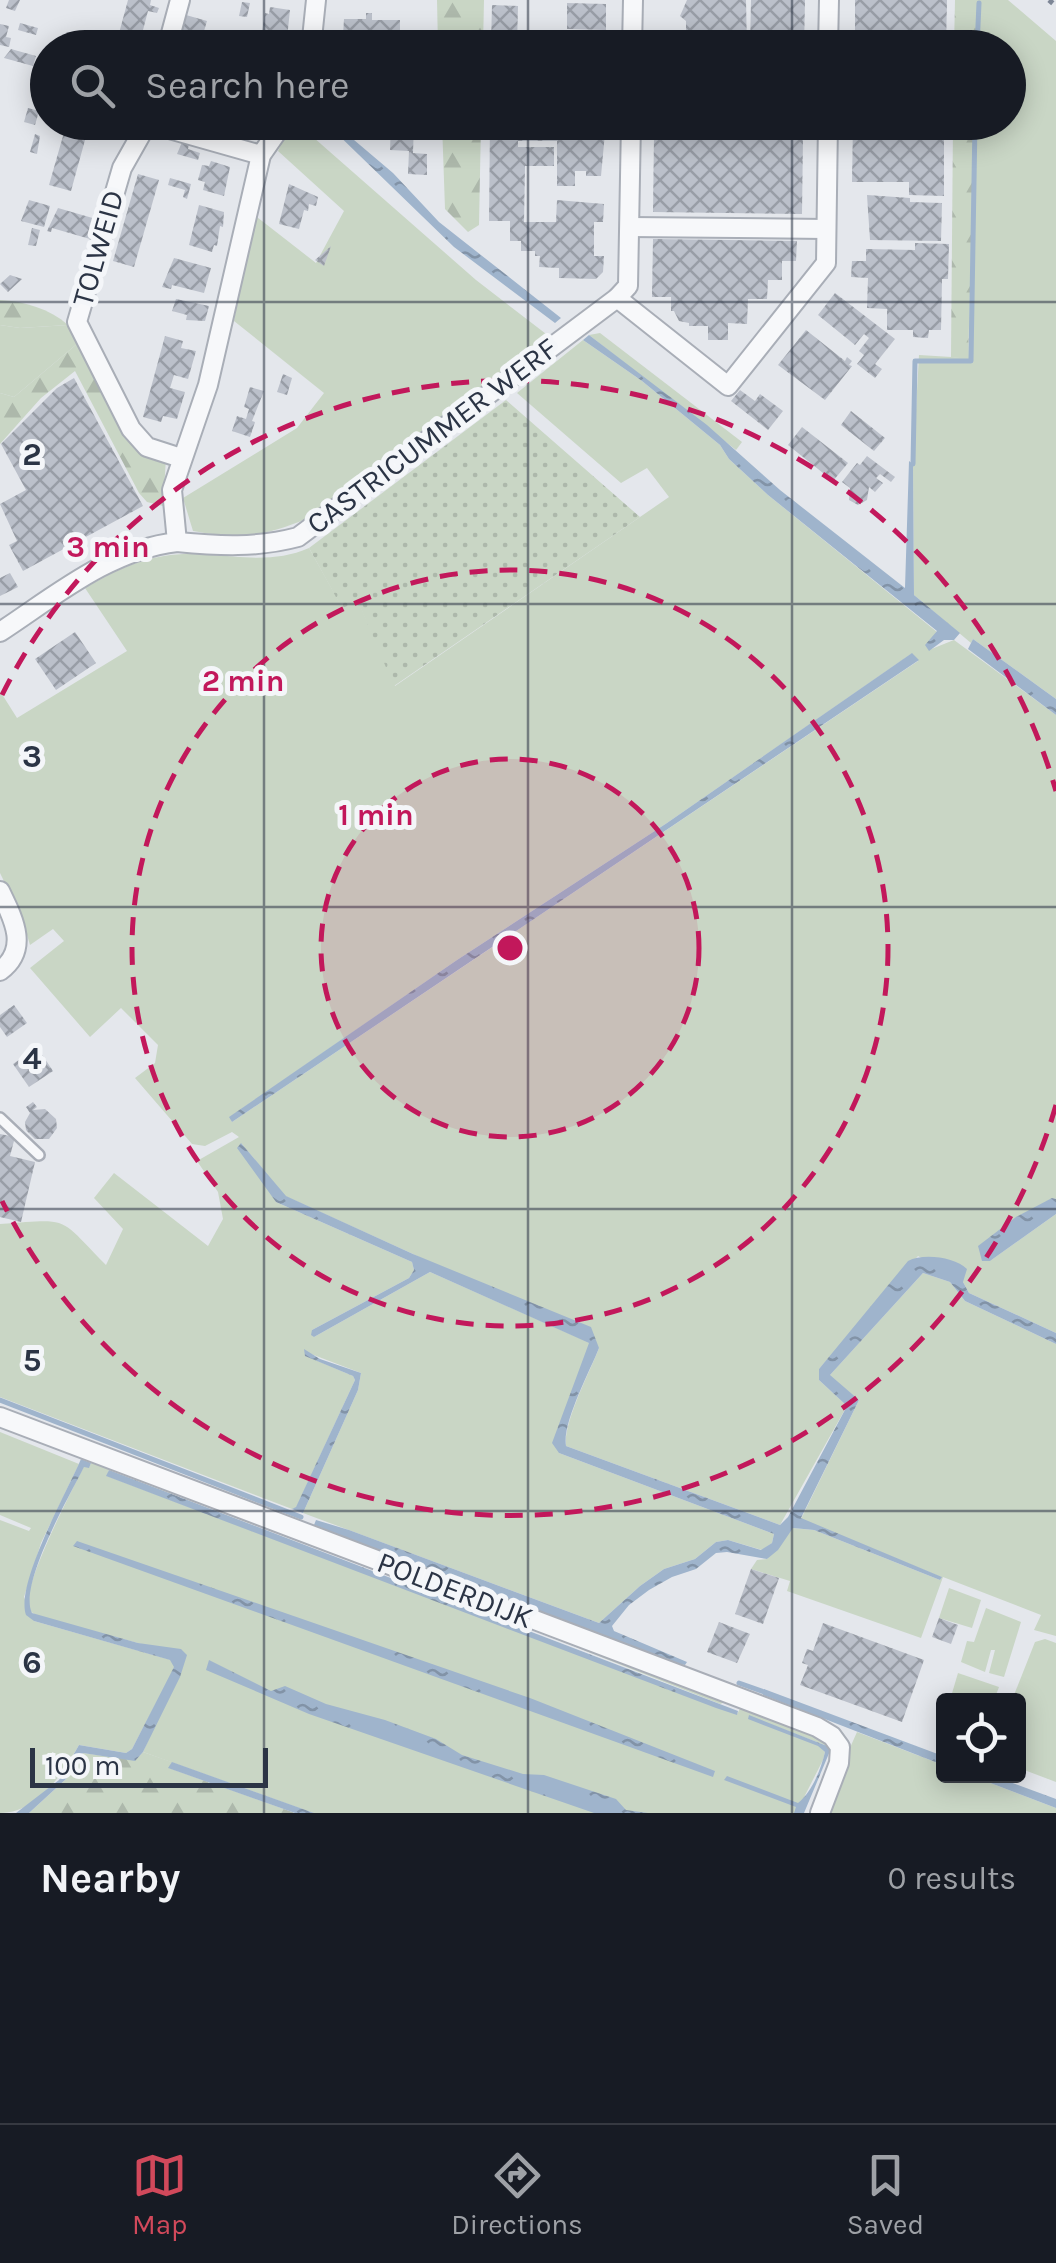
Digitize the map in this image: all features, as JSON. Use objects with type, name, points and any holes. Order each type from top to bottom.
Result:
[{"type":"street","points":[[172,30],[180,0]]},
{"type":"street","points":[[313,30],[316,0]]},
{"type":"street","points":[[632,30],[633,0]]},
{"type":"street","points":[[828,0],[828,30]]},
{"type":"street","name":"TOLWEID","points":[[138,140],[122,168],[77,322],[130,429],[147,447],[181,458]]},
{"type":"street","points":[[210,140],[261,154]]},
{"type":"street","points":[[177,542],[172,490],[208,385],[261,154],[271,140]]},
{"type":"street","points":[[631,140],[628,286],[617,298],[728,386],[826,263],[828,140]]},
{"type":"street","points":[[630,227],[826,229]]},
{"type":"street","name":"CASTRICUMMER WERF","points":[[0,632],[110,562],[142,548],[177,542],[234,547],[268,545],[298,537],[617,298]]},
{"type":"street","points":[[0,891],[19,944],[11,963],[0,971]]},
{"type":"street","name":"POLDERDIJK","points":[[0,1417],[818,1727],[840,1747],[839,1762],[820,1813]]},
{"type":"lane","points":[[0,1118],[39,1155]]},
{"type":"green space","points":[[437,0],[484,0],[483,30],[438,30]]},
{"type":"green space","points":[[955,0],[978,0],[977,30],[954,30]]},
{"type":"green space","points":[[978,0],[1008,0],[1056,41],[1056,699],[973,639],[971,643],[914,595],[913,464],[919,355],[968,358],[974,140],[1026,140],[1026,30],[977,30]]},
{"type":"green space","points":[[283,140],[316,140],[476,280],[550,337],[306,519],[250,535],[193,531],[183,498],[297,428],[324,393],[234,321],[253,214],[316,263],[344,211],[278,151]]},
{"type":"green space","points":[[443,140],[481,140],[479,225],[468,232],[445,209]]},
{"type":"green space","points":[[953,140],[974,140],[968,359],[951,357]]},
{"type":"green space","points":[[0,300],[36,307],[68,325],[0,325]]},
{"type":"green space","points":[[0,325],[68,325],[78,343],[14,397],[0,393]]},
{"type":"green space","points":[[600,333],[742,442],[736,450],[589,335]]},
{"type":"green space","points":[[583,340],[642,381],[720,445],[729,459],[768,495],[937,632],[927,644],[929,650],[954,640],[1056,715],[1056,1199],[1052,1198],[990,1261],[1056,1214],[1056,1333],[969,1293],[963,1282],[918,1256],[819,1369],[819,1380],[847,1406],[780,1525],[566,1446],[573,1411],[599,1348],[590,1343],[559,1453],[774,1534],[772,1543],[762,1550],[728,1540],[716,1542],[695,1559],[664,1569],[599,1623],[303,1513],[358,1390],[361,1373],[311,1354],[306,1356],[355,1380],[296,1508],[292,1509],[0,1397],[0,1224],[61,1224],[106,1265],[123,1229],[94,1198],[114,1173],[208,1246],[223,1219],[218,1192],[197,1161],[239,1137],[232,1132],[205,1146],[192,1144],[135,1078],[155,1063],[158,1045],[121,1008],[90,1037],[30,968],[64,941],[53,929],[30,945],[0,873],[0,691],[17,718],[127,651],[85,588],[113,573],[164,556],[255,558],[309,548],[342,607],[358,601],[395,686],[669,497],[647,468],[621,483],[517,393]],"holes":[[[911,654],[918,661],[232,1122],[230,1117],[457,960],[667,823]],[[241,1143],[285,1196],[413,1254],[583,1340],[430,1272],[314,1337],[312,1330],[409,1278],[414,1270],[412,1262],[276,1202]]]},
{"type":"green space","points":[[78,343],[130,441],[166,458],[163,506],[147,502],[139,493],[75,371],[41,398],[0,444],[0,393],[14,397]]},
{"type":"green space","points":[[506,400],[640,517],[394,686],[358,602],[342,608],[309,548]]},
{"type":"green space","points":[[923,1273],[950,1282],[965,1301],[1056,1344],[1056,1636],[1034,1630],[1041,1615],[943,1577],[921,1638],[787,1591],[790,1581],[751,1569],[757,1560],[767,1559],[793,1528],[814,1530],[940,1580],[941,1577],[801,1519],[859,1400],[829,1376]]},
{"type":"green space","points":[[0,1432],[79,1464],[41,1543],[24,1597],[34,1621],[171,1660],[175,1667],[132,1749],[126,1753],[79,1745],[56,1780],[37,1799],[26,1807],[0,1813],[0,1520],[29,1531],[31,1528],[0,1515]]},
{"type":"green space","points":[[95,1456],[728,1701],[720,1704],[109,1470],[107,1476],[737,1714],[742,1705],[827,1739],[827,1746],[749,1716],[818,1745],[825,1752],[823,1760],[796,1813],[313,1813],[143,1752],[186,1656],[41,1617],[29,1607],[33,1580],[49,1538],[84,1466],[89,1467]]},
{"type":"green space","points":[[949,1588],[981,1600],[972,1628],[939,1618]]},
{"type":"green space","points":[[986,1608],[1021,1622],[1004,1677],[989,1673],[995,1650],[991,1650],[985,1672],[961,1662],[967,1641],[974,1642]]},
{"type":"green space","points":[[1045,1639],[1056,1643],[1056,1782],[1026,1771],[1026,1693],[1015,1693],[1035,1642]]},
{"type":"green space","points":[[958,1673],[999,1687],[997,1693],[952,1693]]},
{"type":"green space","points":[[857,1732],[936,1762],[936,1783],[990,1783],[1056,1808],[1056,1813],[821,1813]]},
{"type":"green space","points":[[143,1752],[172,1762],[169,1768],[295,1813],[29,1813],[66,1779],[83,1753],[135,1760]]},
{"type":"water","points":[[344,140],[354,140],[393,173],[439,222],[561,318],[555,323],[454,247]]},
{"type":"water","points":[[589,335],[707,425],[780,490],[905,588],[909,461],[913,464],[914,595],[960,633],[954,640],[944,640],[929,651],[925,645],[937,631],[768,495],[729,459],[720,445],[642,381],[583,340]]},
{"type":"water","points":[[973,639],[1056,699],[1056,715],[968,649]]},
{"type":"water","points":[[912,653],[919,660],[232,1122],[229,1117]]},
{"type":"water","points":[[241,1143],[286,1196],[413,1254],[591,1327],[599,1348],[572,1411],[566,1446],[780,1525],[788,1517],[847,1406],[819,1380],[819,1369],[908,1261],[930,1257],[962,1265],[967,1269],[963,1282],[969,1293],[1056,1333],[1056,1344],[965,1301],[950,1282],[923,1273],[830,1375],[859,1400],[801,1518],[942,1577],[940,1580],[814,1530],[793,1528],[767,1559],[716,1553],[696,1569],[672,1577],[629,1605],[612,1626],[614,1631],[687,1662],[671,1663],[314,1525],[316,1520],[349,1530],[599,1623],[664,1569],[695,1559],[716,1542],[728,1540],[761,1550],[772,1543],[774,1534],[559,1453],[552,1443],[589,1343],[430,1272],[314,1337],[311,1335],[312,1330],[409,1278],[414,1270],[412,1262],[276,1202],[237,1148]]},
{"type":"water","points":[[1056,1199],[1056,1214],[990,1261],[982,1261],[978,1246],[1016,1217]]},
{"type":"water","points":[[304,1349],[320,1359],[361,1373],[358,1390],[303,1513],[292,1509],[355,1380],[305,1356]]},
{"type":"water","points":[[81,1459],[91,1463],[89,1468],[84,1467],[39,1562],[32,1582],[32,1613],[138,1643],[181,1649],[187,1655],[180,1677],[135,1761],[83,1753],[66,1779],[29,1813],[16,1813],[59,1780],[79,1745],[126,1753],[132,1749],[174,1667],[170,1660],[34,1621],[26,1615],[28,1582],[35,1561]]},
{"type":"water","points":[[109,1470],[738,1711],[737,1715],[106,1476]]},
{"type":"water","points":[[77,1541],[530,1698],[715,1771],[713,1777],[73,1546]]},
{"type":"water","points":[[209,1660],[271,1691],[285,1686],[326,1704],[436,1739],[462,1755],[523,1774],[544,1775],[616,1799],[626,1810],[648,1813],[594,1813],[309,1714],[206,1670]]},
{"type":"water","points":[[764,1689],[936,1753],[936,1762],[763,1695]]},
{"type":"water","points":[[749,1715],[827,1746],[830,1751],[804,1813],[794,1813],[796,1807],[724,1780],[727,1776],[798,1803],[818,1773],[825,1752],[818,1746],[748,1719]]},
{"type":"water","points":[[172,1762],[314,1813],[295,1813],[168,1768]]},
{"type":"water","points":[[990,1783],[1013,1783],[1056,1799],[1056,1808]]},
{"type":"building","points":[[9,0],[20,0],[15,11],[6,8]]},
{"type":"building","points":[[128,0],[151,0],[150,5],[159,8],[157,13],[148,11],[143,30],[120,30]]},
{"type":"building","points":[[687,0],[746,0],[747,30],[686,30],[686,21],[680,16]]},
{"type":"building","points":[[751,0],[805,0],[804,30],[750,30]]},
{"type":"building","points":[[855,0],[947,0],[946,30],[855,30]]},
{"type":"building","points":[[242,2],[250,3],[247,17],[239,16]]},
{"type":"building","points":[[567,3],[606,4],[606,30],[567,29]]},
{"type":"building","points":[[492,5],[518,6],[517,30],[491,30]]},
{"type":"building","points":[[270,7],[290,10],[288,30],[262,30],[265,13],[269,14]]},
{"type":"building","points":[[366,13],[372,13],[372,20],[400,20],[400,30],[343,30],[344,19],[366,19]]},
{"type":"building","points":[[186,15],[207,21],[204,30],[182,30]]},
{"type":"building","points":[[20,23],[38,28],[30,33],[18,30]]},
{"type":"building","points":[[0,24],[9,26],[9,47],[0,45]]},
{"type":"building","points":[[11,49],[30,54],[30,65],[4,58]]},
{"type":"building","points":[[33,140],[39,140],[37,154],[30,152]]},
{"type":"building","points":[[62,140],[85,140],[71,191],[49,185]]},
{"type":"building","points":[[390,140],[413,140],[413,153],[427,154],[427,175],[408,174],[409,151],[390,150]]},
{"type":"building","points":[[490,140],[604,140],[601,176],[575,171],[575,186],[557,186],[557,141],[518,141],[518,147],[554,147],[554,166],[525,166],[524,222],[556,222],[557,200],[604,204],[603,222],[594,222],[594,256],[604,256],[603,272],[596,279],[559,278],[559,268],[539,267],[540,256],[535,256],[535,251],[521,251],[521,241],[510,241],[510,221],[489,221]]},
{"type":"building","points":[[654,140],[803,140],[802,214],[653,212]]},
{"type":"building","points":[[853,140],[944,140],[944,196],[909,195],[909,182],[852,182]]},
{"type":"building","points":[[182,142],[200,153],[198,160],[177,154]]},
{"type":"building","points":[[211,161],[230,167],[224,196],[203,190],[205,182],[198,180],[202,165],[209,166]]},
{"type":"building","points":[[138,174],[159,180],[134,267],[113,261]]},
{"type":"building","points":[[170,178],[191,184],[187,199],[183,197],[185,190],[168,185]]},
{"type":"building","points":[[289,184],[318,197],[316,206],[309,204],[308,211],[304,210],[299,229],[279,224]]},
{"type":"building","points":[[867,195],[942,203],[941,241],[870,240]]},
{"type":"building","points":[[29,200],[50,206],[44,227],[21,221]]},
{"type":"building","points":[[199,205],[224,212],[223,227],[220,226],[217,246],[212,252],[189,245]]},
{"type":"building","points":[[58,208],[96,219],[90,239],[52,228],[47,231]]},
{"type":"building","points":[[32,228],[40,230],[36,246],[28,245]]},
{"type":"building","points":[[653,239],[797,241],[796,261],[782,261],[782,280],[768,280],[767,299],[748,299],[747,324],[728,323],[728,340],[708,340],[708,326],[689,326],[679,321],[671,311],[671,297],[652,297]]},
{"type":"building","points":[[915,243],[949,244],[948,279],[942,279],[941,330],[929,330],[928,338],[913,337],[913,330],[887,330],[887,309],[867,308],[868,278],[851,277],[852,261],[866,261],[866,249],[915,250]]},
{"type":"building","points":[[331,246],[324,266],[315,260]]},
{"type":"building","points":[[174,258],[211,268],[204,293],[172,285],[171,289],[162,287]]},
{"type":"building","points":[[10,275],[22,279],[8,292],[0,284]]},
{"type":"building","points":[[835,293],[895,339],[875,364],[882,369],[875,378],[857,364],[864,355],[859,351],[869,338],[864,334],[855,345],[818,315]]},
{"type":"building","points":[[176,299],[209,306],[205,321],[186,320],[187,315],[172,311]]},
{"type":"building","points":[[806,330],[845,361],[847,357],[852,361],[825,400],[778,365]]},
{"type":"building","points":[[165,336],[183,341],[181,348],[196,351],[188,379],[174,375],[170,388],[185,392],[177,419],[163,416],[161,422],[143,417]]},
{"type":"building","points":[[283,374],[292,378],[287,395],[277,392]]},
{"type":"building","points":[[74,378],[143,506],[23,571],[9,545],[17,541],[0,504],[26,490],[1,444],[57,388]]},
{"type":"building","points":[[250,387],[264,391],[250,437],[232,431],[237,416],[246,419],[249,409],[244,407]]},
{"type":"building","points":[[740,390],[755,401],[760,394],[783,411],[768,430],[731,401]]},
{"type":"building","points":[[851,411],[885,438],[874,451],[841,425]]},
{"type":"building","points":[[802,427],[848,463],[833,481],[788,445]]},
{"type":"building","points":[[867,456],[895,477],[891,482],[880,474],[876,478],[883,483],[875,492],[869,487],[867,500],[858,505],[849,500],[850,488],[842,482]]},
{"type":"building","points":[[10,573],[18,587],[0,596],[0,578]]},
{"type":"building","points":[[75,632],[96,663],[56,690],[35,659]]},
{"type":"building","points":[[14,1005],[27,1023],[7,1037],[0,1027],[0,1015]]},
{"type":"building","points":[[37,1047],[53,1071],[29,1087],[13,1064]]},
{"type":"building","points":[[33,1102],[37,1107],[33,1110],[45,1109],[56,1119],[57,1128],[49,1139],[35,1139],[26,1130],[30,1113],[26,1107]]},
{"type":"building","points":[[0,1134],[15,1137],[10,1156],[35,1162],[21,1222],[0,1217]]},
{"type":"building","points":[[751,1569],[779,1578],[763,1624],[735,1614]]},
{"type":"building","points":[[939,1618],[958,1625],[951,1644],[932,1637]]},
{"type":"building","points":[[719,1622],[750,1634],[737,1663],[707,1652]]},
{"type":"building","points":[[823,1623],[924,1660],[902,1722],[800,1685],[808,1665],[802,1663],[807,1649],[813,1651]]},
{"type":"waterway","points":[[978,30],[979,3]]},
{"type":"waterway","points":[[913,464],[915,361],[971,361],[975,140]]},
{"type":"waterway","points":[[0,1400],[301,1517]]},
{"type":"waterway","points":[[739,1683],[764,1692]]},
{"type":"railway","points":[[1049,0],[1056,6]]}]
